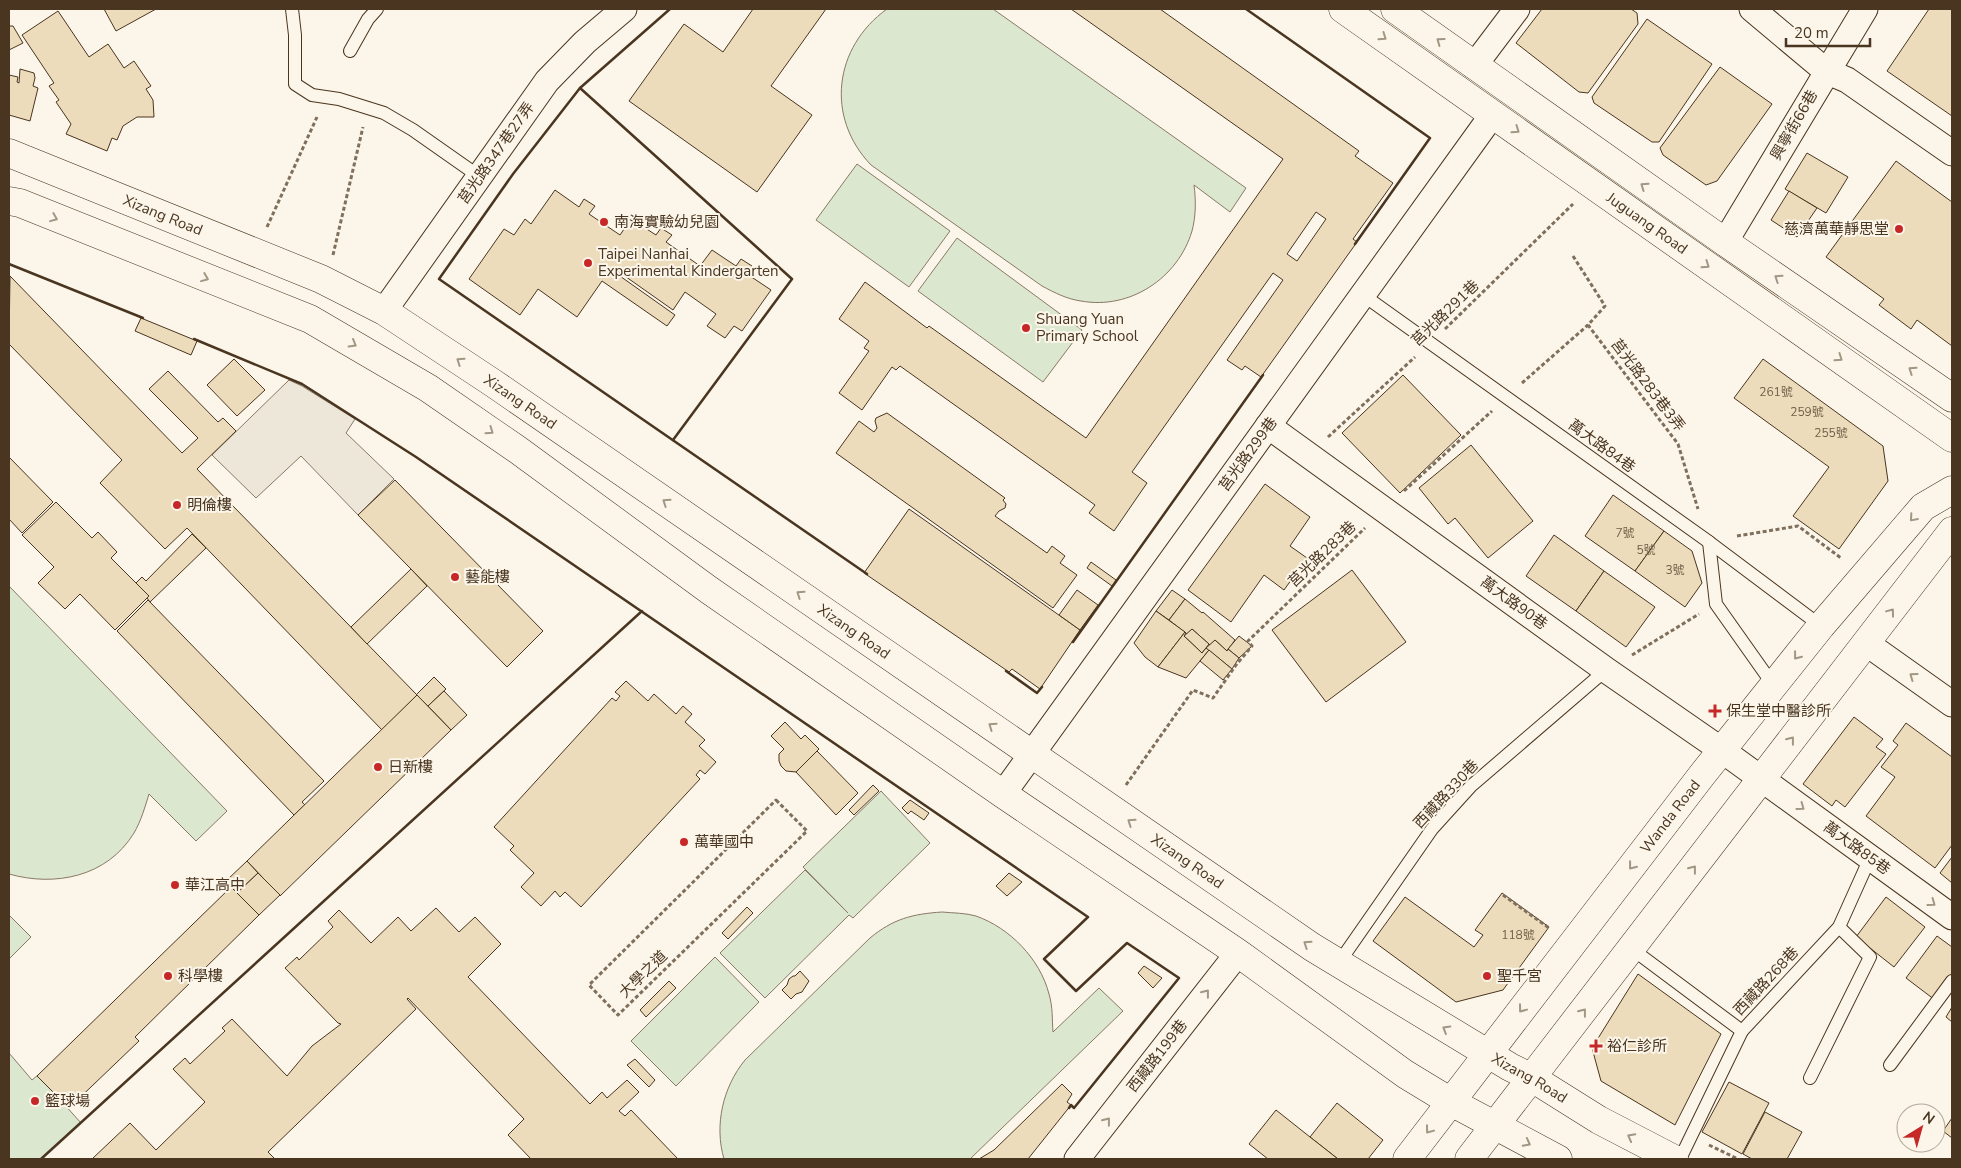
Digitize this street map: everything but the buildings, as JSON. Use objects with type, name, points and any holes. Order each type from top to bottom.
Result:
[{"type":"street","name":"莒光路347巷27弄","points":[[384,311],[547,81],[585,42],[624,9]]},
{"type":"street","name":"Juguang Road","points":[[1343,9],[1952,438]]},
{"type":"street","name":"Juguang Road","points":[[1395,9],[1725,242],[1952,398]]},
{"type":"street","points":[[1474,66],[1517,9]]},
{"type":"street","name":"興寧街66巷","points":[[1725,242],[1865,9]]},
{"type":"street","points":[[1757,10],[1826,71],[1847,80],[1952,153]]},
{"type":"street","name":"莒光路299巷","points":[[1003,794],[1493,114]]},
{"type":"street","name":"Xizang Road","points":[[9,153],[327,282],[384,311],[501,389],[1338,964],[1488,1054],[1532,1078],[1599,1120],[1674,1159]]},
{"type":"street","points":[[9,201],[20,203],[310,319],[428,388],[518,450],[709,590],[1003,794],[1238,953],[1405,1074],[1451,1102],[1558,1159]]},
{"type":"street","name":"萬大路90巷","points":[[1268,426],[1606,670],[1761,778]]},
{"type":"street","name":"Wanda Road","points":[[1407,1159],[1702,775],[1821,626],[1923,507],[1952,490]]},
{"type":"street","points":[[1469,1159],[1952,531]]},
{"type":"street","points":[[1866,643],[1952,704]]},
{"type":"street","name":"萬大路85巷","points":[[1761,778],[1952,918]]},
{"type":"street","name":"西藏路199巷","points":[[1077,1159],[1238,953]]},
{"type":"lane","points":[[292,9],[295,84],[312,95],[368,107],[384,113],[413,130],[480,177]]},
{"type":"lane","points":[[350,50],[377,9]]},
{"type":"lane","name":"萬大路84巷","points":[[1362,296],[1709,542],[1821,626]]},
{"type":"lane","points":[[1709,542],[1716,604],[1774,686]]},
{"type":"lane","name":"西藏路330巷","points":[[1338,964],[1432,830],[1471,786],[1606,670]]},
{"type":"lane","name":"西藏路268巷","points":[[1680,1159],[1742,1031],[1839,927],[1870,858]]},
{"type":"lane","points":[[1810,1078],[1870,957],[1839,927]]},
{"type":"lane","points":[[1632,949],[1742,1031]]},
{"type":"lane","points":[[1890,1066],[1952,982]]},
{"type":"path","points":[[256,253],[326,98]]},
{"type":"path","points":[[327,282],[368,107]]},
{"type":"path","name":"莒光路291巷","points":[[1309,455],[1430,343],[1593,185]]},
{"type":"path","points":[[1573,256],[1604,306],[1588,325]]},
{"type":"path","name":"莒光路283巷","points":[[1110,808],[1193,690],[1213,698],[1252,646],[1248,641],[1385,509],[1588,325]]},
{"type":"path","name":"莒光路283巷3弄","points":[[1588,325],[1678,444],[1709,542]]},
{"type":"path","points":[[1709,542],[1798,526],[1864,576]]},
{"type":"path","points":[[1606,670],[1716,604]]},
{"type":"path","name":"大學之道","points":[[776,800],[807,831],[618,1015],[589,985],[776,800]]},
{"type":"path","points":[[1502,895],[1571,944]]},
{"type":"green space","points":[[887,9],[993,9],[1246,188],[1230,212],[1194,185],[1194,220],[1185,248],[1176,263],[1150,287],[1134,295],[1099,303],[1076,300],[1052,291],[1042,286],[871,165],[856,146],[847,126],[842,105],[842,83],[847,62],[856,43],[869,25]]},
{"type":"green space","points":[[857,164],[950,231],[909,287],[816,220]]},
{"type":"green space","points":[[957,238],[1082,330],[1043,382],[918,291]]},
{"type":"green space","points":[[9,586],[227,811],[196,841],[149,794],[141,819],[134,833],[123,848],[110,860],[95,869],[79,875],[62,878],[26,878],[9,874]]},
{"type":"green space","points":[[881,791],[930,843],[853,918],[849,915],[765,998],[720,953],[805,870],[848,913],[803,867]]},
{"type":"green space","points":[[942,912],[972,915],[989,921],[1022,946],[1039,969],[1045,981],[1051,1004],[1053,1032],[1099,988],[1123,1011],[970,1159],[724,1159],[720,1133],[722,1107],[731,1082],[745,1060],[870,938],[887,926],[903,919],[921,914]]},
{"type":"green space","points":[[9,915],[31,937],[9,959]]},
{"type":"green space","points":[[715,957],[759,1002],[676,1086],[631,1041]]},
{"type":"green space","name":"籃球場","points":[[9,1053],[32,1080],[38,1075],[81,1123],[40,1159],[9,1159]]},
{"type":"shaded area","points":[[289,380],[355,419],[346,433],[394,479],[358,515],[301,456],[256,498],[212,455]]},
{"type":"wall","points":[[670,9],[580,88],[513,174],[439,279],[867,574]]},
{"type":"wall","points":[[1246,9],[1430,138],[1355,244]]},
{"type":"wall","points":[[580,88],[792,279],[673,440]]},
{"type":"wall","points":[[9,264],[143,318]]},
{"type":"wall","points":[[194,339],[302,384],[416,457],[1088,917],[1044,959],[1076,991],[1127,943],[1179,978],[1074,1108],[1071,1105],[1069,1108]]},
{"type":"wall","points":[[1073,642],[1263,375]]},
{"type":"wall","points":[[41,1159],[642,611]]},
{"type":"wall","points":[[1006,671],[1037,693],[1042,687]]},
{"type":"place","name":"南海實驗幼兒園","points":[[604,222]]},
{"type":"place","name":"慈濟萬華靜思堂","points":[[1899,229]]},
{"type":"place","name":"Taipei Nanhai Experimental Kindergarten","points":[[588,263]]},
{"type":"place","name":"Shuang Yuan Primary School","points":[[1026,328]]},
{"type":"place","name":"明倫樓","points":[[177,505]]},
{"type":"place","name":"藝能樓","points":[[455,577]]},
{"type":"place","name":"保生堂中醫診所","points":[[1715,711]]},
{"type":"place","name":"日新樓","points":[[378,767]]},
{"type":"place","name":"萬華國中","points":[[684,842]]},
{"type":"place","name":"華江高中","points":[[175,885]]},
{"type":"place","name":"科學樓","points":[[168,976]]},
{"type":"place","name":"聖千宮","points":[[1487,976]]},
{"type":"place","name":"裕仁診所","points":[[1596,1046]]},
{"type":"place","name":"籃球場","points":[[35,1101]]}]
